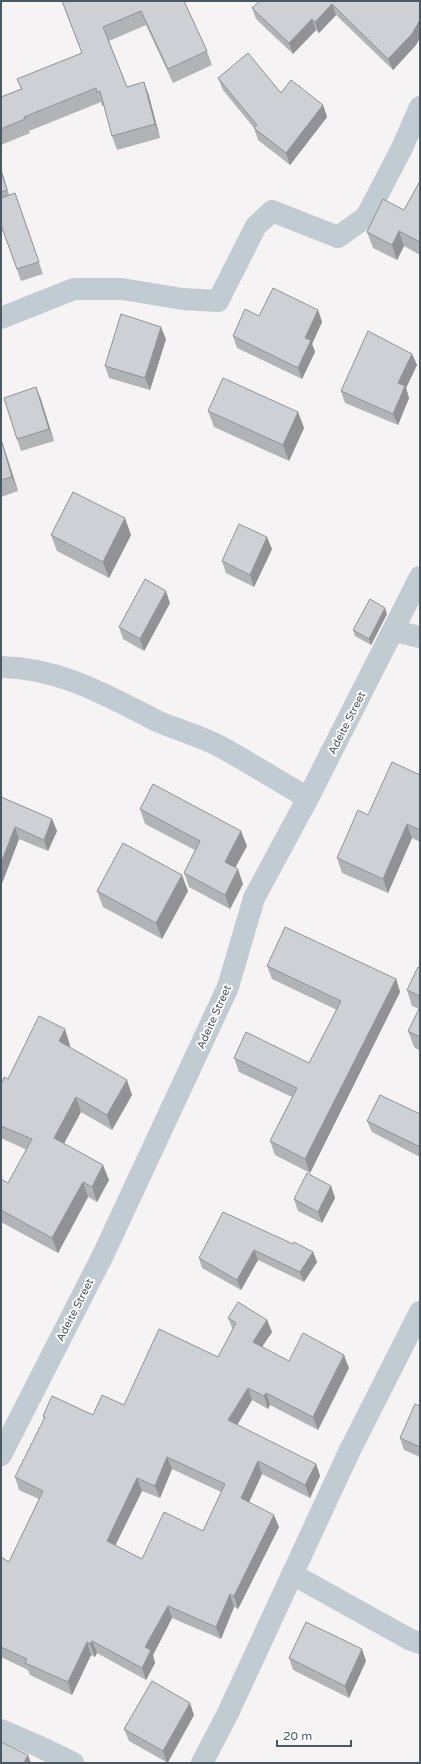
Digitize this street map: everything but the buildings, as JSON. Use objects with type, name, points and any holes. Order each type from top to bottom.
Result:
[{"type":"street","points":[[1,318],[74,289],[122,289],[183,299],[218,301],[256,226],[272,211],[338,237],[366,217],[402,148],[420,107]]},
{"type":"street","name":"Adeite Street","points":[[1,1456],[111,1239],[228,987],[254,898],[308,798],[394,631],[420,577]]},
{"type":"street","points":[[394,631],[420,637]]},
{"type":"street","points":[[1,667],[22,667],[46,672],[93,688],[159,722],[218,745],[308,798]]},
{"type":"street","points":[[202,1763],[228,1712],[349,1452],[420,1312]]},
{"type":"street","points":[[292,1574],[409,1639],[420,1643]]},
{"type":"street","points":[[1,1730],[73,1763]]}]
